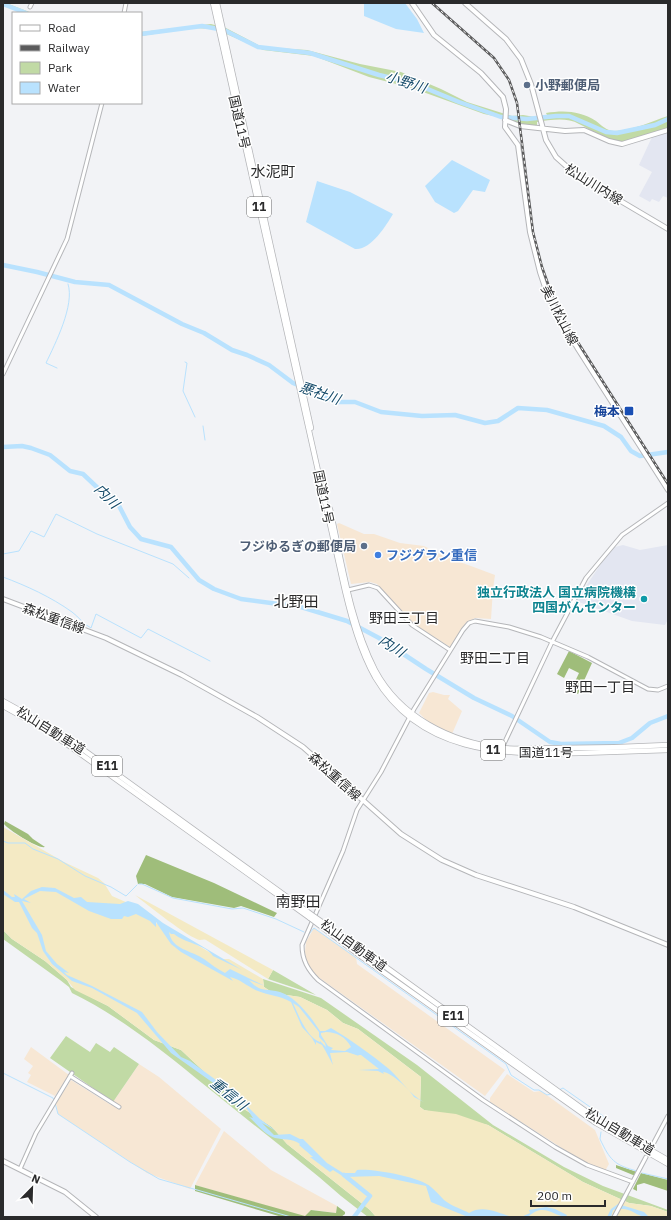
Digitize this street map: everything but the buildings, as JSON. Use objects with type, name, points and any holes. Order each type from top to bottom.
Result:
[{"type":"highway","name":"国道11号","points":[[213,3],[219,19]]},
{"type":"highway","name":"国道11号","points":[[217,3],[222,33],[301,389],[353,615],[371,669],[382,686],[396,703],[430,730],[452,740],[501,750],[549,753],[668,750]]},
{"type":"highway","name":"国道11号","points":[[301,389],[353,615]]},
{"type":"highway","name":"松山自動車道","points":[[3,701],[55,730],[205,840],[619,1138],[668,1164]]},
{"type":"highway","name":"松山自動車道","points":[[3,706],[46,730],[205,840]]},
{"type":"highway","name":"国道11号","points":[[501,750],[668,745]]},
{"type":"highway","name":"松山自動車道","points":[[558,1095],[616,1131],[668,1160]]},
{"type":"main road","points":[[412,3],[425,24],[436,37],[472,65],[498,90],[505,101],[505,120],[520,126],[543,126],[565,131],[584,130],[609,141],[622,144],[668,130]]},
{"type":"main road","name":"松山川内線","points":[[465,3],[500,33],[515,50],[527,71],[552,152],[568,169],[668,229]]},
{"type":"main road","name":"美川松山線","points":[[505,120],[506,129],[518,145],[530,232],[540,272],[548,296],[578,349],[668,490]]},
{"type":"main road","name":"森松重信線","points":[[3,599],[106,638],[205,687],[292,738],[401,834],[459,868],[574,907],[668,945]]},
{"type":"main road","points":[[3,1161],[65,1192],[96,1217]]},
{"type":"street","points":[[3,374],[71,228],[102,104]]},
{"type":"street","points":[[501,750],[579,589],[598,562],[622,535],[668,503]]},
{"type":"street","points":[[348,590],[369,585],[378,588],[412,626],[450,650]]},
{"type":"street","points":[[633,1182],[579,1161],[499,1110],[318,980],[307,968],[302,950],[304,938],[339,860],[362,801],[380,772],[411,715],[465,627],[475,621],[510,627],[552,642],[606,666],[648,689],[658,690],[668,686]]},
{"type":"street","points":[[20,1169],[36,1133],[71,1075],[119,1107]]},
{"type":"street","points":[[651,1148],[668,1116]]},
{"type":"street","points":[[614,1217],[646,1157]]},
{"type":"shaded area","points":[[668,132],[668,198],[663,196],[659,202],[652,199],[650,202],[639,196],[652,172],[639,165],[652,137]]},
{"type":"shaded area","points":[[339,523],[364,534],[374,534],[400,543],[424,546],[444,556],[495,575],[491,619],[475,618],[467,622],[450,647],[409,621],[377,584],[370,582],[351,584],[337,524]]},
{"type":"shaded area","points":[[623,545],[640,550],[668,545],[668,619],[665,625],[632,621],[576,601],[609,552],[615,547]]},
{"type":"shaded area","points":[[433,692],[450,695],[448,699],[462,711],[452,734],[427,721],[419,713],[429,693]]},
{"type":"shaded area","points":[[314,928],[356,957],[357,964],[505,1070],[485,1096],[314,974],[306,961],[305,952],[306,942]]},
{"type":"shaded area","points":[[31,1047],[69,1075],[55,1096],[27,1082],[31,1075],[28,1073],[33,1066],[24,1059]]},
{"type":"shaded area","points":[[139,1064],[159,1077],[221,1129],[190,1189],[147,1173],[58,1114],[56,1103],[71,1080],[111,1105]]},
{"type":"shaded area","points":[[507,1074],[534,1092],[541,1091],[595,1130],[609,1164],[605,1171],[579,1159],[490,1102],[490,1098]]},
{"type":"shaded area","points":[[224,1131],[271,1170],[337,1206],[336,1213],[312,1210],[305,1217],[195,1185]]},
{"type":"green space","points":[[3,3],[6,3],[29,12],[21,12],[3,5]]},
{"type":"green space","points":[[211,24],[226,28],[262,47],[307,50],[360,64],[401,72],[467,102],[512,116],[523,115],[535,117],[547,115],[546,113],[553,112],[572,112],[584,115],[611,131],[621,131],[635,128],[668,116],[668,128],[638,139],[621,142],[609,140],[584,126],[569,120],[547,120],[537,122],[537,126],[521,125],[508,119],[484,114],[412,88],[369,77],[314,56],[263,50],[215,29],[194,28],[142,36],[142,32]]},
{"type":"green space","points":[[569,651],[592,663],[578,694],[571,690],[579,673],[569,668],[564,678],[557,674]]},
{"type":"green space","points":[[5,821],[28,834],[45,847],[36,845],[17,834],[4,824]]},
{"type":"green space","points":[[146,855],[214,883],[277,913],[274,917],[241,906],[234,908],[172,897],[145,884],[138,884],[136,876]]},
{"type":"green space","points":[[3,930],[12,939],[45,961],[67,980],[71,987],[108,1006],[154,1040],[181,1050],[244,1109],[272,1127],[287,1144],[370,1210],[376,1217],[368,1217],[142,1036],[108,1013],[72,993],[69,987],[3,939]]},
{"type":"green space","points":[[273,970],[316,995],[268,979]]},
{"type":"green space","points":[[263,979],[321,998],[417,1065],[493,1125],[564,1167],[603,1186],[668,1210],[668,1212],[651,1206],[629,1203],[583,1182],[488,1125],[424,1110],[420,1107],[421,1077],[358,1029],[343,1023],[327,1010],[300,997],[273,993],[264,987]]},
{"type":"green space","points":[[66,1036],[90,1052],[96,1043],[110,1052],[114,1047],[139,1064],[113,1102],[50,1058]]},
{"type":"green space","points":[[616,1165],[637,1172],[633,1175],[616,1168]]},
{"type":"green space","points":[[641,1173],[668,1180],[668,1191],[644,1183],[637,1185],[637,1191],[633,1189]]},
{"type":"green space","points":[[195,1185],[305,1216],[311,1210],[336,1213],[337,1206],[345,1212],[345,1214],[341,1217],[282,1217],[195,1191]]},
{"type":"sand","points":[[3,827],[64,862],[98,878],[104,883],[112,896],[128,903],[152,922],[165,926],[221,959],[229,959],[263,979],[264,987],[273,993],[300,997],[327,1010],[343,1023],[358,1029],[421,1077],[420,1107],[424,1110],[456,1114],[488,1125],[583,1182],[629,1203],[651,1206],[668,1212],[668,1217],[376,1217],[370,1210],[287,1144],[272,1127],[244,1109],[181,1050],[154,1040],[108,1006],[75,990],[67,980],[45,961],[12,939],[3,930]]},
{"type":"sand","points":[[135,895],[273,970],[268,979],[206,940],[200,940],[187,934]]},
{"type":"water","points":[[364,3],[405,3],[417,19],[424,33],[396,29],[364,16]]},
{"type":"water","points":[[452,160],[490,180],[485,192],[473,190],[458,211],[454,213],[435,202],[425,186]]},
{"type":"water","points":[[317,181],[350,192],[393,214],[382,231],[372,242],[361,249],[355,249],[306,222]]},
{"type":"water","name":"重信川","points":[[42,887],[55,888],[74,898],[81,897],[87,902],[120,904],[128,901],[138,904],[163,923],[242,970],[213,956],[200,946],[183,940],[169,932],[174,943],[178,946],[199,956],[225,973],[230,969],[265,986],[249,980],[257,987],[280,992],[292,998],[303,1008],[320,1031],[325,1031],[331,1028],[353,1042],[389,1069],[410,1091],[424,1102],[414,1097],[400,1082],[387,1073],[383,1072],[384,1074],[378,1071],[359,1070],[379,1069],[361,1055],[358,1055],[359,1056],[347,1052],[330,1053],[333,1065],[322,1045],[316,1042],[316,1045],[302,1027],[291,1002],[258,991],[237,979],[230,977],[233,981],[181,952],[171,944],[156,922],[156,927],[150,921],[136,914],[128,917],[124,916],[122,919],[111,919],[89,911],[56,892],[40,891],[24,899],[31,903],[22,901],[42,935],[46,951],[57,964],[69,973],[64,972],[67,975],[142,1012],[157,1032],[181,1057],[190,1061],[227,1086],[260,1119],[276,1131],[262,1123],[274,1135],[290,1134],[303,1139],[327,1163],[343,1173],[355,1173],[357,1170],[373,1170],[407,1177],[426,1183],[444,1200],[469,1213],[480,1209],[491,1210],[513,1217],[468,1217],[431,1202],[426,1186],[379,1176],[344,1177],[333,1170],[330,1172],[310,1157],[313,1157],[297,1142],[271,1137],[249,1117],[253,1118],[247,1109],[226,1092],[171,1053],[137,1013],[92,988],[72,981],[52,964],[43,951],[37,933],[32,928],[19,902],[15,902],[3,894],[3,890],[12,897],[15,897],[14,894],[22,899],[31,891]],"holes":[[[293,1003],[299,1007],[319,1032],[319,1037],[325,1043],[326,1047],[320,1041],[315,1040],[307,1031]],[[326,1032],[340,1036],[346,1040],[351,1047],[345,1051],[331,1050],[333,1048],[328,1046],[321,1035],[321,1033]]]},
{"type":"water","points":[[618,1204],[644,1212],[649,1217],[644,1217],[629,1210],[620,1209],[613,1210],[611,1217],[607,1217],[611,1209]]},
{"type":"water","points":[[546,1207],[555,1209],[567,1215],[566,1217],[561,1216],[544,1210],[534,1213],[528,1217],[521,1217],[530,1213],[529,1210]]},
{"type":"waterway","name":"小野川","points":[[3,4],[23,12]]},
{"type":"waterway","name":"小野川","points":[[142,34],[202,26],[224,30],[258,47],[310,53],[379,75],[413,83],[501,117],[527,119],[569,116],[606,132],[617,133],[655,125],[668,119]]},
{"type":"waterway","name":"悪社川","points":[[3,265],[75,282],[109,285],[182,324],[204,333],[232,350],[269,365],[293,383],[337,402],[355,402],[381,412],[422,416],[455,415],[485,423],[498,421],[518,408],[547,410],[604,426],[621,437],[631,451],[640,456],[668,452]]},
{"type":"waterway","points":[[57,368],[46,363],[59,335],[69,303],[68,284]]},
{"type":"waterway","points":[[185,362],[187,363],[183,391],[195,417]]},
{"type":"waterway","points":[[203,426],[205,440]]},
{"type":"waterway","name":"内川","points":[[3,447],[22,446],[31,448],[50,455],[70,471],[83,474],[102,492],[117,502],[130,527],[141,539],[171,547],[199,580],[214,589],[241,599],[301,607],[347,621],[379,638],[474,698],[512,716],[550,742],[561,744],[619,743],[632,738],[650,723],[668,716]]},
{"type":"waterway","points":[[3,554],[19,551],[31,531],[44,537],[56,514],[97,534],[173,564],[189,578]]},
{"type":"waterway","points":[[3,577],[56,601],[91,628],[96,614],[141,638],[148,629],[210,661]]},
{"type":"waterway","points":[[3,841],[8,843],[25,843],[33,849],[58,859],[85,876],[111,887],[126,896],[137,885]]},
{"type":"waterway","points":[[139,884],[173,898],[232,909],[243,908],[276,919],[304,932]]},
{"type":"waterway","points":[[309,934],[314,928],[506,1064],[511,1075],[534,1090],[539,1090],[547,1095],[551,1094]]},
{"type":"waterway","points":[[3,1073],[53,1098],[54,1100]]},
{"type":"waterway","points":[[559,1090],[563,1088],[603,1116],[605,1120]]},
{"type":"waterway","points":[[55,1103],[58,1114],[130,1162],[159,1179],[291,1217]]},
{"type":"waterway","points":[[601,1132],[600,1139],[610,1157],[618,1164],[637,1171]]},
{"type":"waterway","points":[[642,1173],[668,1179]]},
{"type":"waterway","points":[[344,1175],[370,1196],[354,1217]]},
{"type":"railway","points":[[432,3],[494,58],[509,80],[517,103],[533,232],[542,267],[553,298],[572,333],[668,484]]},
{"type":"place","name":"小野郵便局","points":[[527,85]]},
{"type":"place","name":"梅本","points":[[629,411]]},
{"type":"place","name":"フジゆるぎの郵便局","points":[[364,546]]},
{"type":"place","name":"フジグラン重信","points":[[378,555]]},
{"type":"place","name":"独立行政法人 国立病院機構 四国がんセンター","points":[[644,599]]},
{"type":"district","name":"水泥町","points":[[273,172]]},
{"type":"district","name":"北野田","points":[[296,602]]},
{"type":"district","name":"野田三丁目","points":[[404,618]]},
{"type":"district","name":"野田二丁目","points":[[495,658]]},
{"type":"district","name":"野田一丁目","points":[[600,687]]},
{"type":"district","name":"南野田","points":[[298,902]]}]
